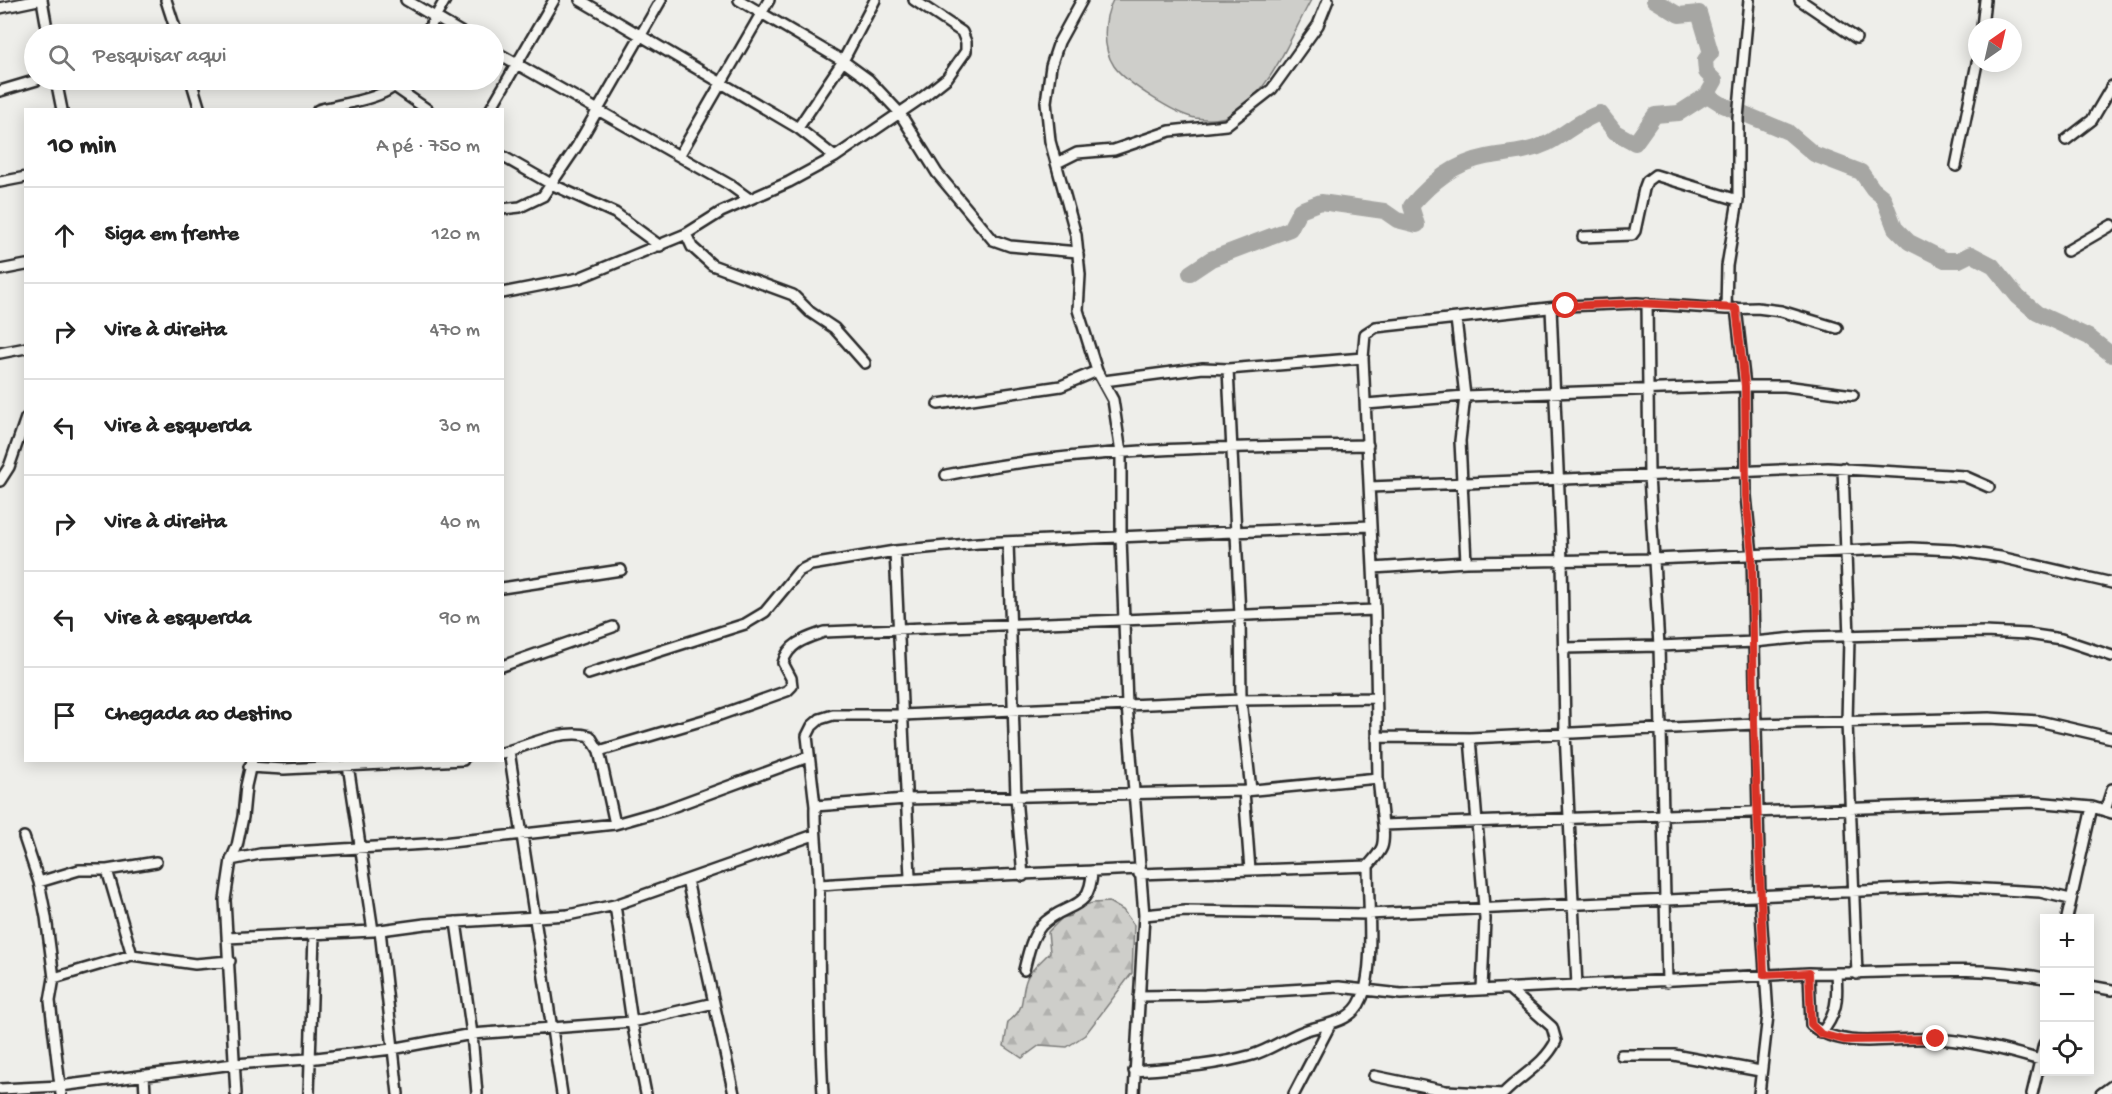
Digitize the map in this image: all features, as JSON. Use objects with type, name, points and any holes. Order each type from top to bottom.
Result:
[{"type":"street","points":[[0,8],[40,0],[46,24]]},
{"type":"street","points":[[166,0],[174,24]]},
{"type":"street","points":[[406,0],[446,24]]},
{"type":"street","points":[[432,24],[445,0]]},
{"type":"street","points":[[504,84],[554,0]]},
{"type":"street","points":[[580,0],[798,128],[835,157]]},
{"type":"street","points":[[504,209],[531,203],[543,196],[597,112],[661,0]]},
{"type":"street","points":[[739,0],[843,61],[868,80],[899,112],[937,173],[993,240],[1010,246],[1078,252]]},
{"type":"street","points":[[679,156],[768,0]]},
{"type":"street","points":[[798,128],[843,61],[876,0]]},
{"type":"street","points":[[504,293],[579,278],[686,234],[748,198],[789,182],[835,157],[948,78],[966,51],[962,32],[914,0]]},
{"type":"street","points":[[1082,0],[1059,42],[1051,66],[1046,102],[1050,141],[1076,235],[1080,275],[1077,310],[1097,371],[1113,400],[1121,453],[1121,537],[1127,705],[1132,793],[1144,915],[1134,1094]]},
{"type":"street","points":[[1057,163],[1077,153],[1114,150],[1170,131],[1226,125],[1272,90],[1318,25],[1328,0]]},
{"type":"street","points":[[1749,0],[1738,118],[1738,200],[1727,266],[1731,309],[1745,386],[1746,470],[1752,555],[1754,724],[1760,897],[1768,1015],[1759,1094]]},
{"type":"street","points":[[1800,0],[1856,38]]},
{"type":"street","points":[[1983,18],[1985,0]]},
{"type":"street","points":[[504,57],[748,198]]},
{"type":"street","points":[[1956,166],[1975,72]]},
{"type":"street","points":[[0,91],[24,84]]},
{"type":"street","points":[[2066,140],[2092,120],[2112,86]]},
{"type":"street","points":[[58,90],[62,108]]},
{"type":"street","points":[[194,90],[199,108]]},
{"type":"street","points":[[326,108],[365,98],[382,90]]},
{"type":"street","points":[[405,90],[426,108]]},
{"type":"street","points":[[491,108],[501,90]]},
{"type":"street","points":[[365,98],[368,108]]},
{"type":"street","points":[[504,157],[551,184],[615,213],[660,246]]},
{"type":"street","points":[[1583,237],[1632,235],[1635,231],[1647,181],[1655,175],[1738,200]]},
{"type":"street","points":[[0,182],[24,177]]},
{"type":"street","points":[[2067,251],[2112,225]]},
{"type":"street","points":[[686,234],[692,247],[712,265],[794,294],[810,312],[834,328],[865,363]]},
{"type":"street","points":[[0,270],[24,265]]},
{"type":"street","points":[[1647,303],[1649,475],[1659,646],[1661,816],[1667,982]]},
{"type":"street","points":[[819,885],[910,877],[1368,866],[1381,854],[1384,843],[1378,778],[1375,610],[1363,358],[1365,333],[1369,329],[1551,308],[1647,303],[1781,311],[1836,328]]},
{"type":"street","points":[[1551,308],[1562,561],[1565,732],[1577,986]]},
{"type":"street","points":[[1456,319],[1465,396],[1460,441],[1466,562]]},
{"type":"street","points":[[0,353],[24,348]]},
{"type":"street","points":[[1104,381],[1203,368],[1228,369],[1363,358]]},
{"type":"street","points":[[1228,369],[1250,870]]},
{"type":"street","points":[[938,404],[1061,386],[1097,371]]},
{"type":"street","points":[[1366,404],[1465,396],[1745,386],[1785,386],[1853,395]]},
{"type":"street","points":[[0,481],[9,467],[24,424]]},
{"type":"street","points":[[946,475],[997,465],[1121,453],[1231,447],[1368,445]]},
{"type":"street","points":[[1843,468],[1844,552],[1849,638],[1847,722],[1857,974]]},
{"type":"street","points":[[1370,487],[1559,477],[1843,468],[1964,476],[1989,487]]},
{"type":"street","points":[[588,674],[746,624],[765,612],[799,571],[811,565],[895,550],[1008,542],[1370,526]]},
{"type":"street","points":[[1008,542],[1012,626],[1012,709],[1023,876]]},
{"type":"street","points":[[1373,568],[1466,562],[1654,559],[1911,548],[1954,550],[2045,565],[2112,583]]},
{"type":"street","points":[[895,550],[910,877]]},
{"type":"street","points":[[504,588],[621,570]]},
{"type":"street","points":[[599,751],[714,717],[787,691],[792,686],[791,678],[783,663],[784,657],[802,639],[835,631],[1125,622],[1375,610]]},
{"type":"street","points":[[504,665],[614,627]]},
{"type":"street","points":[[1563,648],[1984,632],[2028,634],[2086,646],[2112,656]]},
{"type":"street","points":[[822,1094],[818,1012],[819,885],[814,835],[815,806],[807,736],[812,726],[820,719],[850,714],[902,715],[1241,700],[1376,698]]},
{"type":"street","points":[[1377,737],[1470,738],[1754,724],[1989,717],[2039,721],[2112,738]]},
{"type":"street","points":[[562,1094],[533,919],[529,868],[506,752],[579,733],[590,736],[599,751],[615,824]]},
{"type":"street","points":[[1470,738],[1484,907],[1482,989]]},
{"type":"street","points":[[231,860],[260,854],[360,849],[523,836],[615,824],[664,810],[808,757]]},
{"type":"street","points":[[236,1094],[225,900],[231,860],[237,846],[243,817],[250,764],[284,769],[417,762]]},
{"type":"street","points":[[348,765],[360,849],[377,931],[398,1094]]},
{"type":"street","points":[[815,806],[906,799],[1247,790],[1378,778]]},
{"type":"street","points":[[1383,825],[2035,802],[2092,807],[2108,812],[2112,789]]},
{"type":"street","points":[[2068,914],[2092,807]]},
{"type":"street","points":[[227,938],[314,935],[456,922],[533,919],[615,905],[814,835]]},
{"type":"street","points":[[24,837],[39,882],[54,978],[50,1001],[61,1090]]},
{"type":"street","points":[[39,882],[79,870],[107,870],[156,862]]},
{"type":"street","points":[[1134,1071],[1213,1063],[1251,1055],[1274,1047],[1310,1029],[1330,1025],[1351,1016],[1365,991],[1368,969],[1368,866]]},
{"type":"street","points":[[107,870],[132,955]]},
{"type":"street","points":[[1024,970],[1034,936],[1054,914],[1086,898],[1090,892],[1092,871]]},
{"type":"street","points":[[687,880],[734,1094]]},
{"type":"street","points":[[1144,915],[1185,911],[1368,914],[1573,903],[1760,897],[1853,890],[1985,888],[2040,892],[2070,899]]},
{"type":"street","points":[[615,905],[646,1094]]},
{"type":"street","points":[[456,922],[472,1034],[477,1094]]},
{"type":"street","points":[[309,1094],[308,1059],[314,935]]},
{"type":"street","points":[[54,978],[132,955],[195,964],[230,961]]},
{"type":"street","points":[[1138,996],[1205,995],[1338,987],[1401,994],[1809,973],[1857,974],[1981,969],[2040,977]]},
{"type":"street","points":[[1809,973],[1811,1024],[1821,1034],[1844,1040],[1936,1039],[2013,1052],[2040,1060],[2032,1094]]},
{"type":"street","points":[[1821,1034],[1833,1020],[1835,1012],[1836,974]]},
{"type":"street","points":[[2094,987],[2112,990]]},
{"type":"street","points":[[1374,1076],[1446,1091],[1503,1094],[1551,1052],[1556,1041],[1552,1027],[1508,988]]},
{"type":"street","points":[[0,1089],[61,1090],[144,1075],[392,1049],[472,1034],[633,1022],[714,1003]]},
{"type":"street","points":[[1294,1094],[1330,1025]]},
{"type":"street","points":[[1621,1055],[1674,1055],[1760,1071]]},
{"type":"street","points":[[144,1075],[145,1094]]},
{"type":"street","points":[[2101,1094],[2112,1086]]},
{"type":"green space","points":[[1113,0],[1311,0],[1279,62],[1259,91],[1235,113],[1210,119],[1195,118],[1164,104],[1129,81],[1114,66],[1107,51],[1105,33],[1107,16]]},
{"type":"green space","points":[[1109,902],[1123,910],[1134,925],[1132,973],[1085,1035],[1067,1047],[1040,1045],[1022,1058],[1004,1046],[1008,1022],[1021,1006],[1029,974],[1050,952],[1048,932],[1062,918],[1070,916],[1073,908]]},
{"type":"waterway","points":[[1654,0],[1679,15],[1699,13],[1711,53],[1705,60],[1706,72],[1715,81],[1707,95]]},
{"type":"waterway","points":[[1190,273],[1211,259],[1290,229],[1300,210],[1321,202],[1384,211],[1397,220],[1417,225],[1411,206],[1435,182],[1464,164],[1540,146],[1600,113],[1615,132],[1635,143],[1655,115],[1679,113],[1707,95],[1723,105],[1788,132],[1814,154],[1861,172],[1873,189],[1883,197],[1895,228],[1909,242],[1945,260],[1959,260],[1971,254],[1992,265],[2018,297],[2037,313],[2089,337],[2112,355]]},
{"type":"route","points":[[1566,306],[1647,303],[1736,308],[1745,386],[1746,496],[1752,555],[1754,724],[1764,975],[1809,973],[1811,1024],[1821,1034],[1844,1040],[1936,1039]]}]
